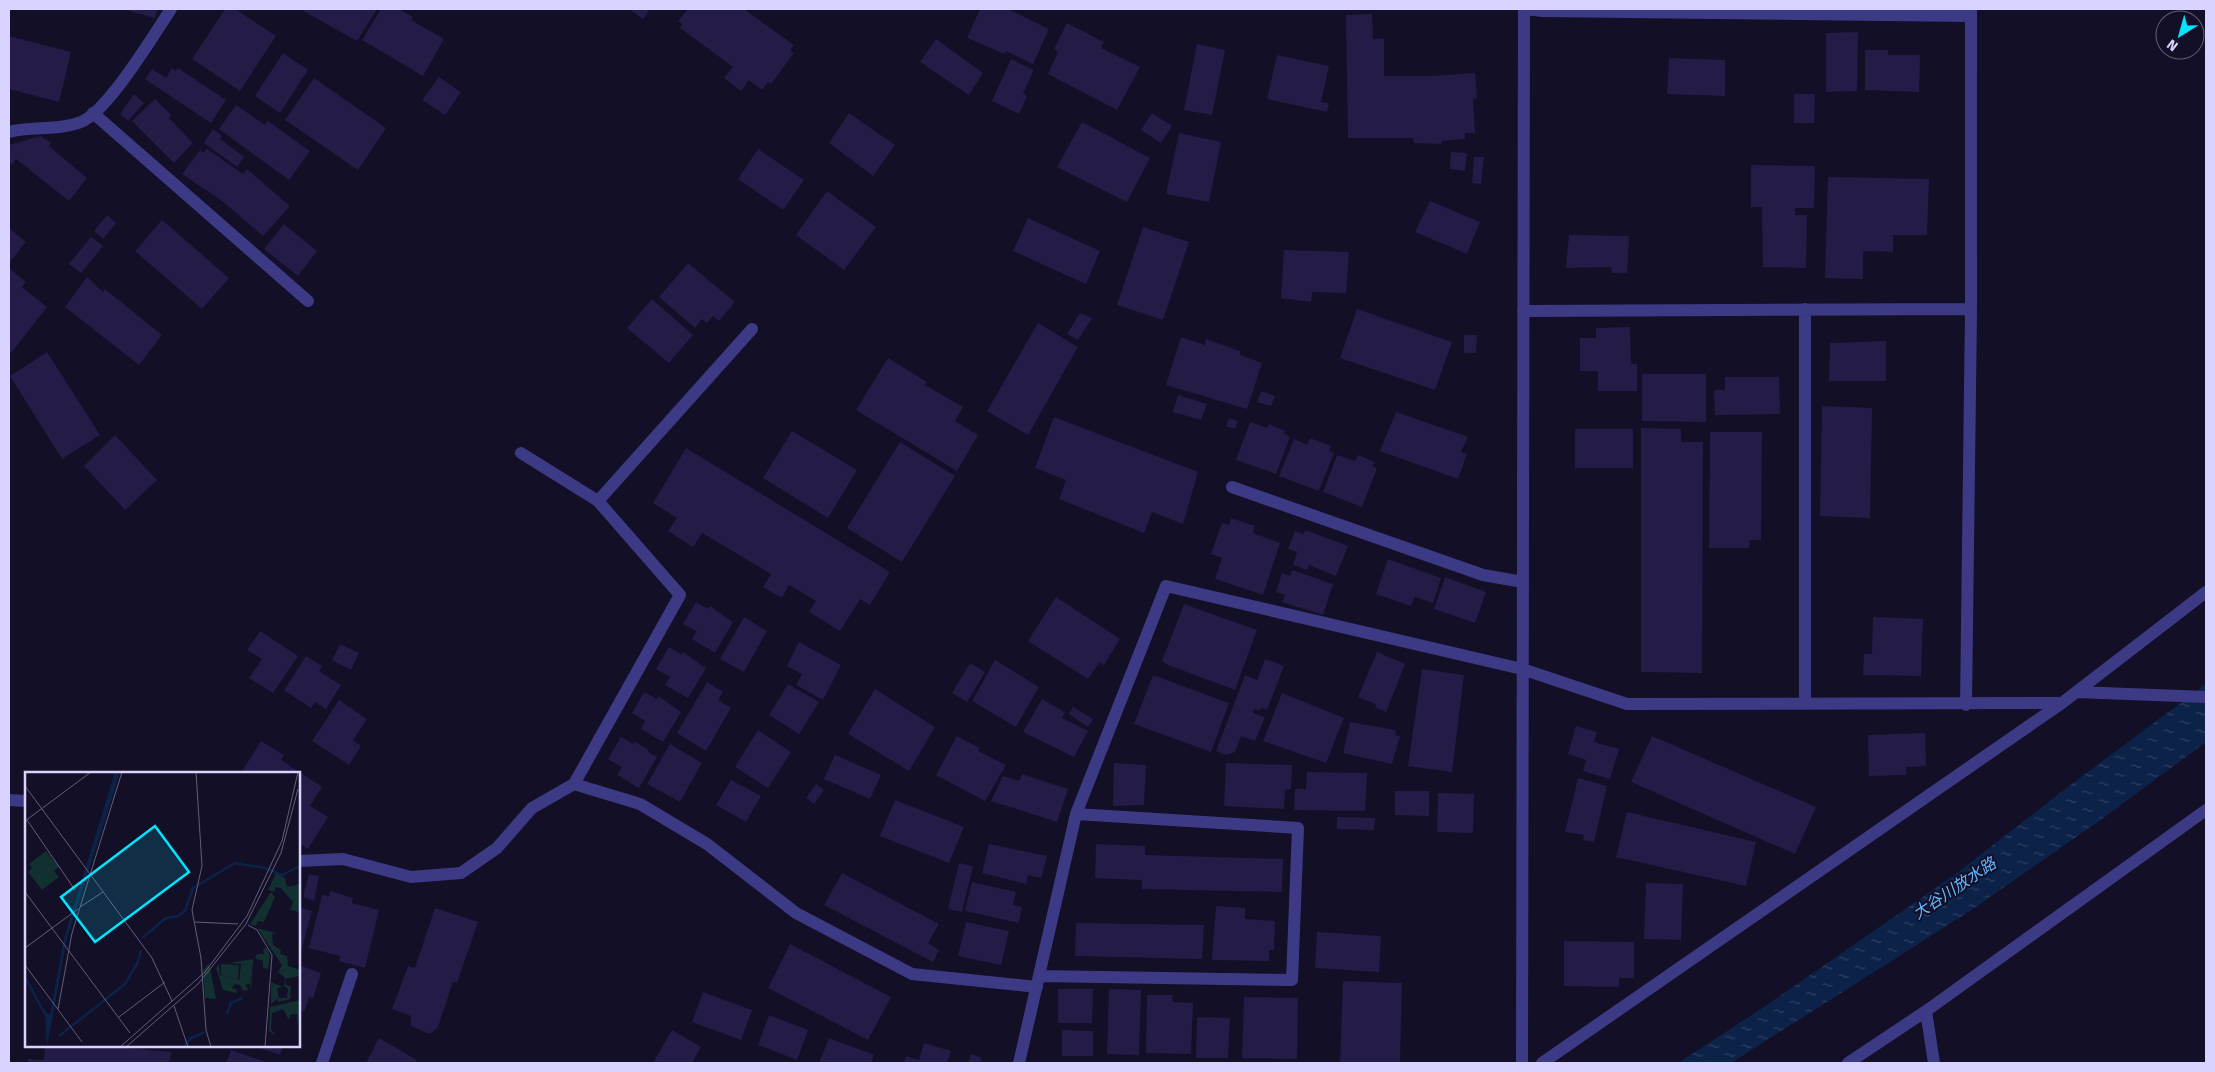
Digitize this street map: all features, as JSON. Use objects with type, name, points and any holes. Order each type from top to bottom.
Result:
[{"type":"street","points":[[9,132],[26,128],[58,128],[82,122],[102,107],[171,9]]},
{"type":"street","points":[[1522,1063],[1524,9],[1543,11],[1971,12],[1971,309],[1966,705]]},
{"type":"street","points":[[93,113],[308,301]]},
{"type":"street","points":[[1805,309],[1805,704]]},
{"type":"street","points":[[1523,310],[1971,309]]},
{"type":"street","points":[[598,501],[752,329]]},
{"type":"street","points":[[300,861],[344,859],[411,877],[461,873],[498,848],[532,808],[574,784],[680,595],[598,501],[521,453]]},
{"type":"street","points":[[1232,487],[1483,575],[1523,582]]},
{"type":"street","points":[[1020,1063],[1076,814],[1166,586],[1522,669],[1626,704],[1966,705],[2062,703]]},
{"type":"street","points":[[1542,1063],[2062,703],[2206,592]]},
{"type":"street","points":[[2077,692],[2206,697]]},
{"type":"street","points":[[574,784],[640,804],[707,844],[796,913],[912,974],[1038,982],[1292,980],[1298,828],[1076,814]]},
{"type":"street","points":[[9,800],[25,801]]},
{"type":"street","points":[[1848,1063],[1926,1011],[2206,810]]},
{"type":"street","points":[[322,1063],[352,974]]},
{"type":"street","points":[[1926,1011],[1934,1063]]},
{"type":"water","name":"大谷川放水路","points":[[2206,684],[2206,742],[2102,819],[1970,911],[1731,1063],[1678,1063],[1761,1009],[1953,876],[2073,783]]},
{"type":"building","points":[[123,9],[157,9],[155,18]]},
{"type":"building","points":[[225,9],[235,9],[276,36],[240,91],[192,59]]},
{"type":"building","points":[[300,9],[377,9],[357,41]]},
{"type":"building","points":[[381,9],[399,9],[413,17],[411,20],[444,39],[423,76],[362,40]]},
{"type":"building","points":[[629,9],[650,9],[643,19]]},
{"type":"building","points":[[688,9],[744,9],[794,45],[790,50],[794,53],[771,84],[768,82],[762,90],[749,80],[741,91],[724,78],[733,67],[680,28],[682,24],[678,21]]},
{"type":"building","points":[[980,9],[1008,9],[1049,29],[1033,64],[1006,51],[1004,54],[967,38]]},
{"type":"building","points":[[1372,14],[1373,39],[1384,38],[1384,76],[1431,76],[1475,73],[1477,98],[1473,99],[1475,133],[1465,133],[1465,139],[1442,141],[1441,144],[1414,143],[1413,138],[1348,138],[1346,15]]},
{"type":"building","points":[[1067,23],[1104,42],[1101,48],[1140,67],[1117,110],[1048,74],[1058,52],[1054,49]]},
{"type":"building","points":[[1858,32],[1857,91],[1826,92],[1826,33]]},
{"type":"building","points":[[9,36],[71,52],[59,102],[9,89]]},
{"type":"building","points":[[936,39],[983,73],[969,95],[920,62]]},
{"type":"building","points":[[1197,44],[1225,50],[1212,115],[1184,110]]},
{"type":"building","points":[[1865,50],[1888,50],[1888,55],[1920,55],[1919,92],[1865,90]]},
{"type":"building","points":[[283,53],[308,70],[280,113],[255,96]]},
{"type":"building","points":[[1277,55],[1329,66],[1321,102],[1329,103],[1327,112],[1267,99]]},
{"type":"building","points":[[1669,58],[1725,60],[1725,96],[1667,94]]},
{"type":"building","points":[[1011,59],[1034,70],[1023,93],[1027,96],[1019,114],[992,101]]},
{"type":"building","points":[[172,68],[176,71],[178,68],[226,100],[211,123],[145,79],[152,69],[166,78]]},
{"type":"building","points":[[439,77],[461,92],[445,115],[422,100]]},
{"type":"building","points":[[314,78],[386,128],[358,170],[285,120]]},
{"type":"building","points":[[134,94],[144,103],[128,121],[120,114]]},
{"type":"building","points":[[1794,94],[1815,94],[1814,123],[1794,123]]},
{"type":"building","points":[[155,99],[171,115],[169,118],[193,143],[174,163],[132,121]]},
{"type":"building","points":[[236,105],[265,125],[268,121],[310,151],[289,180],[219,129]]},
{"type":"building","points":[[849,113],[895,145],[873,176],[829,143]]},
{"type":"building","points":[[1152,113],[1172,126],[1161,143],[1141,130]]},
{"type":"building","points":[[1082,122],[1150,158],[1127,202],[1057,167]]},
{"type":"building","points":[[213,129],[222,136],[220,139],[244,157],[237,167],[204,143]]},
{"type":"building","points":[[1179,133],[1221,142],[1209,202],[1166,194]]},
{"type":"building","points":[[41,136],[51,143],[49,146],[87,178],[69,201],[16,159],[12,165],[9,161],[9,145]]},
{"type":"building","points":[[207,149],[243,174],[247,169],[290,206],[263,236],[222,201],[182,174],[200,150],[203,153]]},
{"type":"building","points":[[758,149],[804,180],[783,210],[738,179]]},
{"type":"building","points":[[1451,152],[1467,153],[1465,171],[1450,169]]},
{"type":"building","points":[[1474,157],[1484,157],[1481,184],[1472,183]]},
{"type":"building","points":[[1751,165],[1815,166],[1814,208],[1795,208],[1795,215],[1807,215],[1806,268],[1763,267],[1762,207],[1751,207]]},
{"type":"building","points":[[1828,177],[1929,179],[1927,235],[1893,235],[1893,252],[1863,251],[1863,279],[1825,278]]},
{"type":"building","points":[[827,191],[876,227],[844,270],[796,235]]},
{"type":"building","points":[[1430,201],[1480,222],[1467,254],[1415,232]]},
{"type":"building","points":[[107,215],[116,223],[103,239],[94,231]]},
{"type":"building","points":[[1028,218],[1100,251],[1086,284],[1013,251]]},
{"type":"building","points":[[162,220],[229,278],[202,309],[135,251]]},
{"type":"building","points":[[284,224],[317,251],[298,276],[264,249]]},
{"type":"building","points":[[1143,227],[1189,242],[1163,320],[1117,305]]},
{"type":"building","points":[[9,228],[26,242],[9,263]]},
{"type":"building","points":[[1569,235],[1629,236],[1627,273],[1612,273],[1611,267],[1566,268]]},
{"type":"building","points":[[91,237],[103,246],[81,273],[69,264]]},
{"type":"building","points":[[1284,250],[1349,252],[1346,293],[1312,292],[1311,302],[1281,298]]},
{"type":"building","points":[[688,263],[735,302],[719,321],[713,316],[707,323],[702,319],[695,328],[659,297]]},
{"type":"building","points":[[9,268],[26,282],[22,287],[47,307],[11,353],[9,351]]},
{"type":"building","points":[[87,277],[103,292],[105,289],[162,335],[139,365],[65,307]]},
{"type":"building","points":[[652,299],[693,335],[669,363],[627,328]]},
{"type":"building","points":[[1357,309],[1452,342],[1435,390],[1340,358]]},
{"type":"building","points":[[1080,313],[1092,318],[1078,340],[1067,334]]},
{"type":"building","points":[[1038,323],[1078,347],[1028,435],[987,411]]},
{"type":"building","points":[[1630,327],[1631,364],[1637,364],[1637,391],[1598,391],[1598,371],[1580,371],[1580,338],[1596,338],[1596,328]]},
{"type":"building","points":[[1464,335],[1477,335],[1476,353],[1464,353]]},
{"type":"building","points":[[1181,337],[1205,345],[1206,339],[1240,351],[1240,355],[1262,363],[1247,409],[1166,385]]},
{"type":"building","points":[[1886,341],[1886,381],[1829,381],[1830,343]]},
{"type":"building","points":[[47,352],[100,435],[62,459],[10,376]]},
{"type":"building","points":[[888,358],[927,382],[925,385],[963,407],[955,421],[978,435],[957,471],[856,410]]},
{"type":"building","points":[[1642,374],[1706,374],[1706,422],[1642,421]]},
{"type":"building","points":[[1725,377],[1779,377],[1780,414],[1715,415],[1714,390],[1725,390]]},
{"type":"building","points":[[1261,391],[1275,396],[1271,406],[1257,402]]},
{"type":"building","points":[[1178,395],[1207,404],[1201,420],[1173,412]]},
{"type":"building","points":[[1822,406],[1872,408],[1870,518],[1820,516]]},
{"type":"building","points":[[1396,412],[1468,437],[1461,452],[1467,454],[1458,479],[1380,451]]},
{"type":"building","points":[[1054,417],[1198,472],[1183,524],[1152,512],[1144,533],[1059,499],[1066,480],[1035,468]]},
{"type":"building","points":[[1229,418],[1238,421],[1235,429],[1226,426]]},
{"type":"building","points":[[1250,422],[1267,428],[1269,424],[1285,431],[1284,434],[1290,437],[1276,474],[1236,460]]},
{"type":"building","points":[[1641,428],[1681,429],[1681,442],[1703,442],[1702,673],[1641,672]]},
{"type":"building","points":[[1575,429],[1633,429],[1633,468],[1575,468]]},
{"type":"building","points":[[792,431],[857,470],[828,518],[763,478]]},
{"type":"building","points":[[1710,432],[1762,432],[1761,540],[1750,540],[1749,548],[1709,548]]},
{"type":"building","points":[[115,435],[157,480],[125,510],[84,466]]},
{"type":"building","points":[[1310,438],[1331,446],[1329,451],[1334,453],[1319,491],[1279,476],[1294,439],[1307,445]]},
{"type":"building","points":[[900,442],[955,476],[902,562],[847,528]]},
{"type":"building","points":[[686,448],[890,572],[870,605],[860,599],[840,631],[809,612],[816,601],[789,585],[782,598],[763,587],[771,574],[702,533],[693,547],[668,531],[677,518],[653,503]]},
{"type":"building","points":[[1337,455],[1355,461],[1358,455],[1375,462],[1372,466],[1377,468],[1362,507],[1323,492]]},
{"type":"building","points":[[1231,518],[1255,526],[1253,533],[1280,543],[1263,595],[1215,579],[1222,558],[1211,554],[1222,523],[1229,525]]},
{"type":"building","points":[[1306,530],[1348,546],[1336,576],[1309,565],[1307,570],[1293,565],[1297,552],[1288,549],[1295,531],[1303,534]]},
{"type":"building","points":[[1388,559],[1441,578],[1433,603],[1415,597],[1411,606],[1376,594]]},
{"type":"building","points":[[1292,570],[1333,584],[1323,615],[1282,602],[1285,595],[1276,592],[1282,573],[1290,576]]},
{"type":"building","points":[[1445,577],[1486,592],[1475,623],[1434,609]]},
{"type":"building","points":[[1056,597],[1120,639],[1104,665],[1100,662],[1088,679],[1028,641]]},
{"type":"building","points":[[696,602],[708,609],[710,606],[733,622],[715,653],[692,639],[697,631],[683,624]]},
{"type":"building","points":[[1184,604],[1257,630],[1235,690],[1168,665],[1162,661]]},
{"type":"building","points":[[744,617],[767,631],[744,672],[720,659]]},
{"type":"building","points":[[1873,617],[1923,619],[1921,676],[1863,675],[1864,654],[1872,654]]},
{"type":"building","points":[[260,631],[298,656],[273,693],[249,678],[262,659],[247,650]]},
{"type":"building","points":[[799,642],[841,665],[823,700],[796,685],[802,674],[787,666]]},
{"type":"building","points":[[340,644],[359,653],[351,670],[332,660]]},
{"type":"building","points":[[669,647],[681,654],[683,652],[706,668],[688,698],[665,685],[670,677],[656,669]]},
{"type":"building","points":[[1377,652],[1405,664],[1386,712],[1375,707],[1376,704],[1358,697]]},
{"type":"building","points":[[306,656],[322,666],[319,671],[341,685],[326,709],[315,702],[311,708],[284,690]]},
{"type":"building","points":[[1265,659],[1284,666],[1267,710],[1262,708],[1259,711],[1255,709],[1253,713],[1265,717],[1255,741],[1241,736],[1235,752],[1226,755],[1216,751],[1245,675],[1257,680]]},
{"type":"building","points":[[995,660],[1039,687],[1016,727],[972,701]]},
{"type":"building","points":[[970,663],[985,672],[967,702],[952,693]]},
{"type":"building","points":[[1422,669],[1464,675],[1452,772],[1408,766]]},
{"type":"building","points":[[1153,675],[1229,703],[1211,752],[1134,724]]},
{"type":"building","points":[[707,682],[723,692],[718,700],[731,708],[706,751],[677,733]]},
{"type":"building","points":[[788,684],[819,702],[799,734],[769,715]]},
{"type":"building","points":[[875,689],[935,727],[909,771],[848,734]]},
{"type":"building","points":[[644,692],[657,699],[658,696],[681,712],[663,742],[641,729],[645,721],[632,713]]},
{"type":"building","points":[[1282,693],[1344,718],[1326,763],[1263,741]]},
{"type":"building","points":[[1042,699],[1065,712],[1062,718],[1088,731],[1074,757],[1023,732]]},
{"type":"building","points":[[339,700],[367,719],[353,740],[361,746],[349,765],[312,741]]},
{"type":"building","points":[[1073,707],[1093,719],[1088,727],[1069,714]]},
{"type":"building","points":[[1350,722],[1396,730],[1395,735],[1400,736],[1392,764],[1343,753]]},
{"type":"building","points":[[1576,726],[1597,732],[1594,742],[1619,749],[1610,779],[1583,771],[1586,760],[1568,754]]},
{"type":"building","points":[[758,730],[791,752],[768,788],[735,767]]},
{"type":"building","points":[[1925,733],[1926,766],[1906,767],[1906,775],[1869,776],[1868,735]]},
{"type":"building","points":[[957,736],[980,748],[978,751],[1006,765],[985,801],[936,775]]},
{"type":"building","points":[[1652,736],[1816,807],[1795,854],[1631,782]]},
{"type":"building","points":[[621,737],[633,744],[635,742],[657,757],[639,788],[617,775],[622,767],[608,759]]},
{"type":"building","points":[[261,741],[284,755],[281,760],[299,772],[242,772]]},
{"type":"building","points":[[670,744],[702,763],[680,802],[647,784]]},
{"type":"building","points":[[835,755],[881,775],[870,799],[824,779]]},
{"type":"building","points":[[1114,763],[1146,765],[1144,805],[1113,806]]},
{"type":"building","points":[[1226,763],[1292,765],[1291,789],[1285,790],[1284,809],[1224,806]]},
{"type":"building","points":[[1307,772],[1367,773],[1365,811],[1294,810],[1295,789],[1306,789]]},
{"type":"building","points":[[300,773],[322,787],[310,806],[328,817],[308,849],[300,844]]},
{"type":"building","points":[[1022,774],[1068,789],[1057,822],[991,801],[1003,776],[1019,781]]},
{"type":"building","points":[[1578,778],[1607,786],[1594,842],[1583,840],[1584,835],[1565,832]]},
{"type":"building","points":[[731,780],[761,796],[746,822],[716,805]]},
{"type":"building","points":[[816,784],[824,790],[814,804],[806,798]]},
{"type":"building","points":[[1395,791],[1429,791],[1429,816],[1395,815]]},
{"type":"building","points":[[1438,793],[1474,794],[1473,833],[1437,832]]},
{"type":"building","points":[[895,800],[964,827],[949,863],[880,836]]},
{"type":"building","points":[[1627,812],[1756,842],[1746,886],[1616,857]]},
{"type":"building","points":[[1337,817],[1375,818],[1374,830],[1337,829]]},
{"type":"building","points":[[989,844],[1047,856],[1041,878],[1028,875],[1026,884],[982,873]]},
{"type":"building","points":[[1096,844],[1145,846],[1145,855],[1283,859],[1282,892],[1142,889],[1142,880],[1095,878]]},
{"type":"building","points":[[959,863],[973,866],[962,912],[948,909]]},
{"type":"building","points":[[842,873],[939,924],[928,943],[939,950],[933,962],[824,905]]},
{"type":"building","points":[[309,874],[319,876],[314,901],[303,897]]},
{"type":"building","points":[[972,882],[1016,892],[1013,905],[1022,907],[1019,923],[965,911]]},
{"type":"building","points":[[1646,883],[1683,884],[1681,940],[1644,939]]},
{"type":"building","points":[[330,891],[353,898],[352,903],[379,910],[365,968],[339,961],[340,956],[309,948],[322,895],[329,896]]},
{"type":"building","points":[[1216,906],[1245,908],[1245,919],[1275,921],[1274,950],[1269,950],[1269,961],[1212,960]]},
{"type":"building","points":[[300,907],[312,911],[300,952]]},
{"type":"building","points":[[435,908],[478,922],[457,983],[453,982],[438,1027],[430,1034],[411,1026],[411,1016],[392,1009],[408,966],[415,968]]},
{"type":"building","points":[[966,922],[1009,931],[1001,965],[958,956]]},
{"type":"building","points":[[1076,923],[1204,925],[1202,959],[1075,956]]},
{"type":"building","points":[[1317,932],[1381,936],[1379,972],[1315,968]]},
{"type":"building","points":[[1564,941],[1634,942],[1634,978],[1619,978],[1619,987],[1564,986]]},
{"type":"building","points":[[790,944],[891,997],[868,1040],[768,988]]},
{"type":"building","points":[[300,965],[321,973],[313,999],[309,997],[304,1012],[300,1010]]},
{"type":"building","points":[[1343,981],[1402,983],[1400,1063],[1340,1062]]},
{"type":"building","points":[[1058,989],[1093,989],[1092,1023],[1058,1023]]},
{"type":"building","points":[[1109,989],[1141,990],[1139,1055],[1107,1054]]},
{"type":"building","points":[[703,992],[752,1010],[741,1040],[692,1022]]},
{"type":"building","points":[[1147,995],[1172,995],[1173,1002],[1193,1003],[1191,1054],[1146,1053]]},
{"type":"building","points":[[1244,997],[1298,998],[1297,1059],[1242,1058]]},
{"type":"building","points":[[769,1015],[808,1030],[797,1060],[758,1045]]},
{"type":"building","points":[[1197,1017],[1230,1018],[1228,1058],[1196,1058]]},
{"type":"building","points":[[672,1030],[701,1047],[692,1063],[653,1063]]},
{"type":"building","points":[[1062,1030],[1093,1031],[1093,1056],[1062,1056]]},
{"type":"building","points":[[379,1038],[417,1060],[415,1063],[366,1063]]},
{"type":"building","points":[[829,1038],[874,1055],[871,1063],[819,1063]]},
{"type":"building","points":[[924,1043],[951,1051],[947,1063],[904,1063],[906,1056],[919,1060]]},
{"type":"building","points":[[45,1047],[118,1047],[171,1052],[169,1063],[28,1063],[28,1059],[44,1060]]},
{"type":"building","points":[[256,1047],[283,1047],[280,1055]]},
{"type":"building","points":[[231,1050],[269,1063],[226,1063]]},
{"type":"building","points":[[971,1054],[982,1058],[980,1063],[968,1063]]}]
